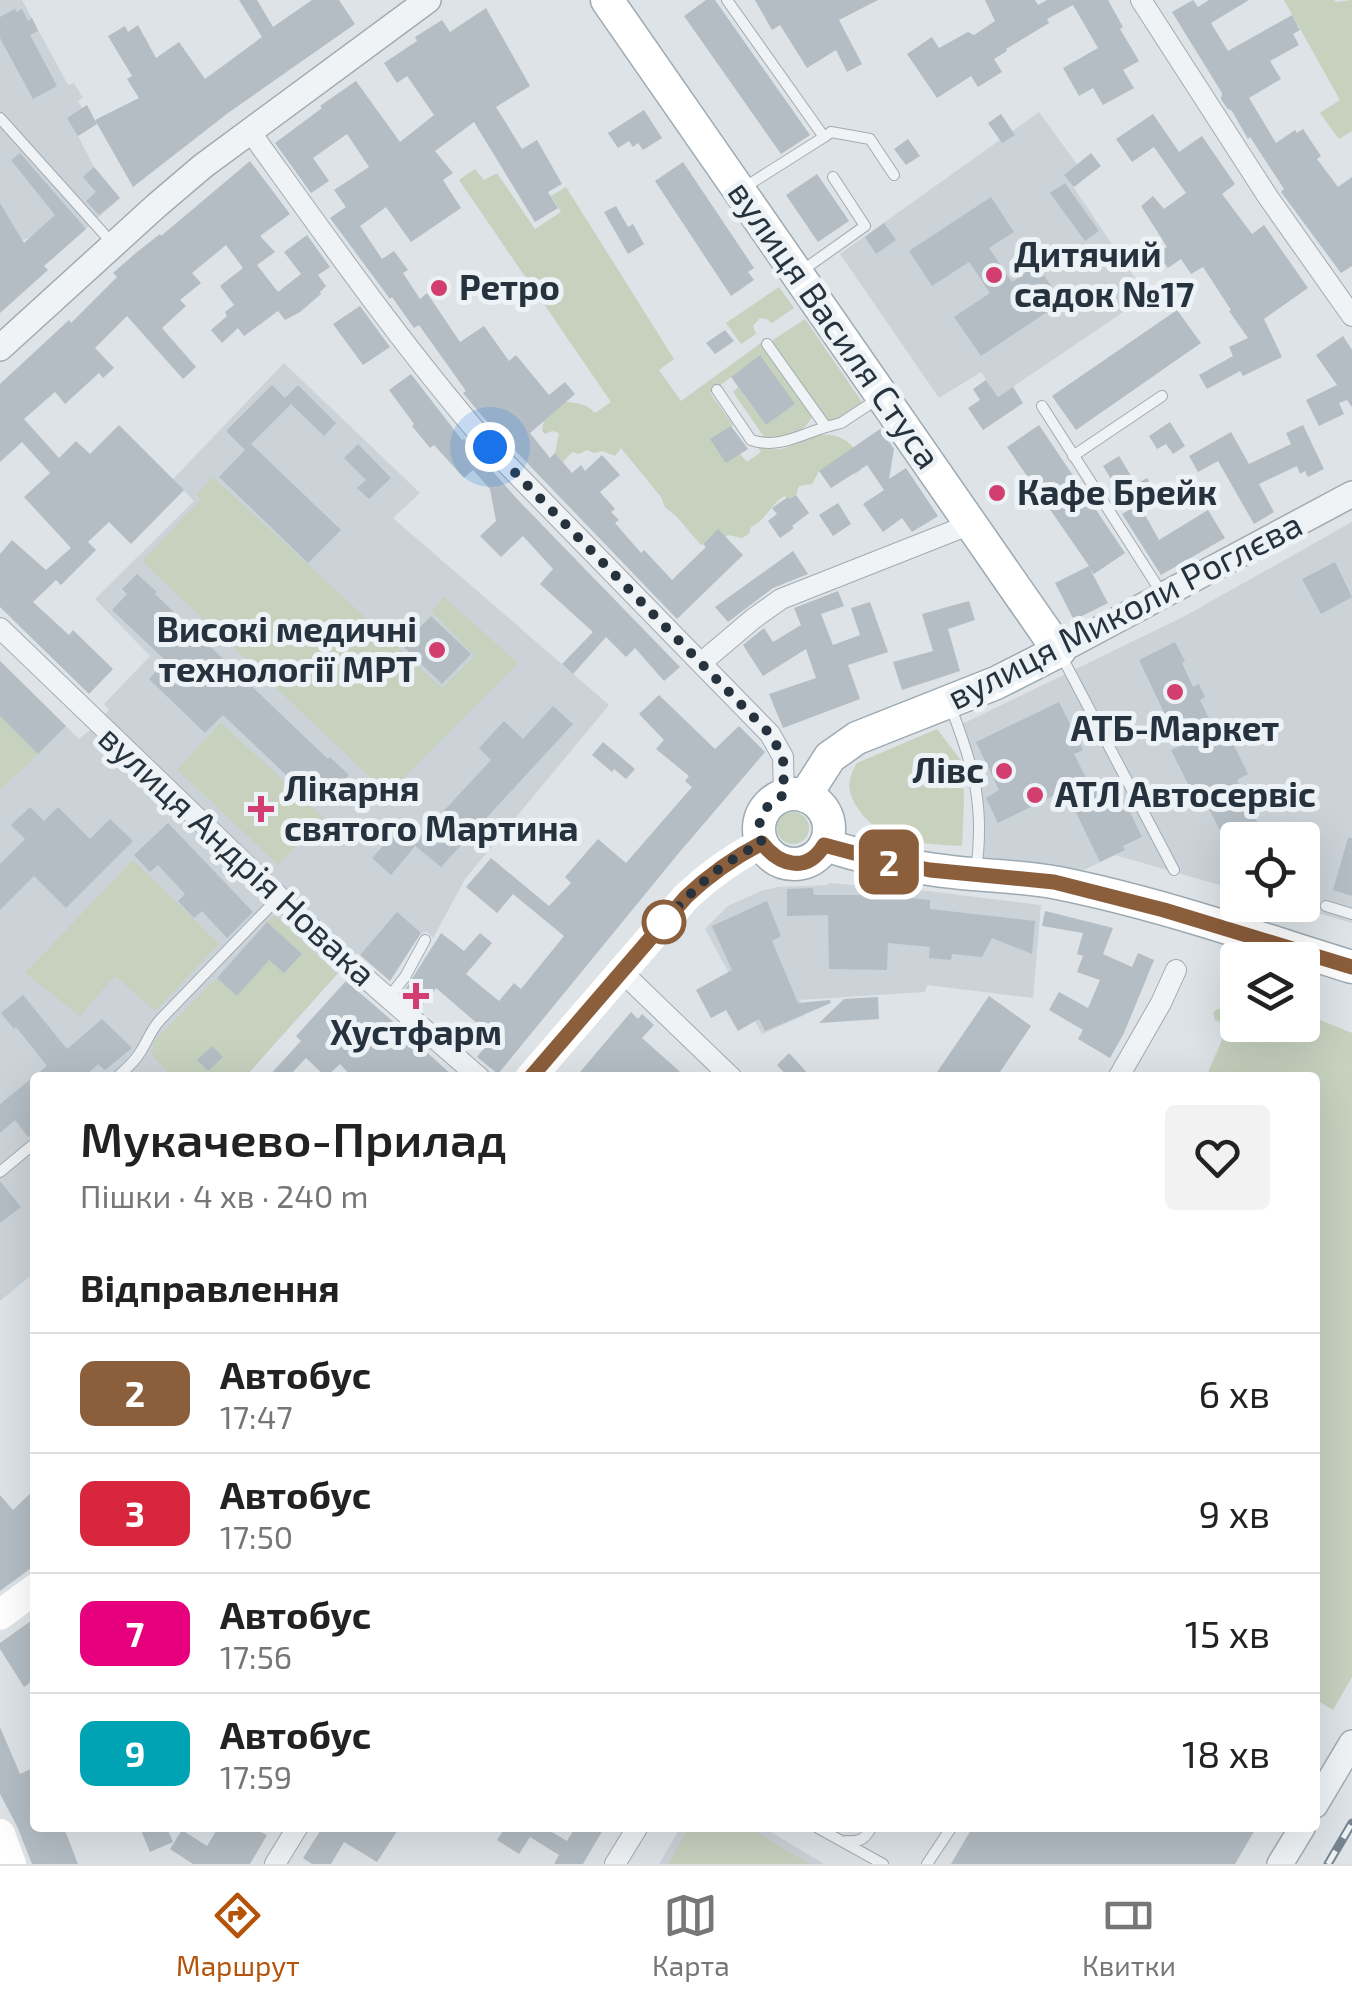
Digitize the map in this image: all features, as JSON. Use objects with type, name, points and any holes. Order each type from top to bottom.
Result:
[{"type":"main road","name":"вулиця Василя Стуса","points":[[607,0],[1059,651]]},
{"type":"main road","name":"вулиця Миколи Роглєва","points":[[795,795],[830,756],[858,738],[996,683],[1059,651]]},
{"type":"main road","points":[[795,795],[822,809],[828,829],[824,845],[814,858],[792,864],[771,855],[762,843],[758,825],[766,806],[795,795]]},
{"type":"main road","points":[[535,1072],[686,897],[711,873],[762,843]]},
{"type":"main road","points":[[824,845],[900,864],[1054,882],[1352,967]]},
{"type":"main road","points":[[0,1615],[30,1593]]},
{"type":"main road","points":[[0,1834],[11,1864]]},
{"type":"street","points":[[0,348],[156,206],[249,130],[428,0]]},
{"type":"street","points":[[1141,0],[1268,197],[1352,316]]},
{"type":"street","points":[[249,130],[457,410],[770,734],[783,757],[795,795]]},
{"type":"street","name":"вулиця Миколи Роглєва","points":[[1059,651],[1352,494]]},
{"type":"street","points":[[700,663],[781,600],[971,524]]},
{"type":"street","name":"вулиця Андрія Новака","points":[[0,628],[280,898],[473,1072]]},
{"type":"street","points":[[1121,1072],[1176,970]]},
{"type":"street","points":[[622,972],[726,1072]]},
{"type":"street","points":[[1320,1790],[1352,1743]]},
{"type":"street","points":[[274,1864],[294,1832]]},
{"type":"street","points":[[615,1864],[635,1832]]},
{"type":"street","points":[[1280,1864],[1300,1832]]},
{"type":"lane","points":[[727,0],[814,124],[828,134],[870,139],[894,175]]},
{"type":"lane","points":[[0,118],[114,244]]},
{"type":"lane","points":[[740,191],[828,134]]},
{"type":"lane","points":[[798,274],[865,226],[833,177]]},
{"type":"lane","points":[[768,344],[826,427]]},
{"type":"lane","points":[[717,390],[751,440],[780,444],[841,423],[882,396]]},
{"type":"lane","points":[[1073,456],[1162,396]]},
{"type":"lane","points":[[1042,406],[1164,596]]},
{"type":"lane","points":[[1059,651],[1174,870]]},
{"type":"lane","points":[[949,702],[964,738],[977,790],[980,837],[976,874]]},
{"type":"lane","points":[[123,1072],[141,1052],[160,1020],[280,898]]},
{"type":"lane","points":[[1326,906],[1352,914]]},
{"type":"lane","points":[[388,998],[405,977],[425,940]]},
{"type":"lane","points":[[0,1172],[30,1148]]},
{"type":"lane","points":[[825,1832],[883,1864]]},
{"type":"lane","points":[[840,1840],[860,1840],[869,1832]]},
{"type":"lane","points":[[927,1864],[948,1832]]},
{"type":"shaded area","points":[[0,0],[22,0],[68,85],[74,83],[83,98],[78,101],[93,126],[78,136],[94,167],[120,198],[50,261],[29,238],[22,240],[7,215],[0,219]]},
{"type":"shaded area","name":"Дитячий садок №17","points":[[1039,112],[1079,167],[1068,179],[1147,296],[998,397],[981,372],[939,398],[840,254]]},
{"type":"shaded area","name":"Лікарня святого Мартина","points":[[284,363],[420,493],[393,518],[609,705],[465,879],[433,938],[397,913],[249,1072],[30,1072],[30,1276],[0,1301],[0,661],[79,739],[89,731],[109,710],[104,704],[150,656],[95,599],[194,501],[173,479]],"holes":[[[431,616],[470,654],[403,645]]]},
{"type":"shaded area","points":[[1352,522],[1352,923],[1320,914],[1320,822],[1220,822],[1220,885],[1115,855],[1084,870],[978,856],[980,817],[958,726],[1185,616]]},
{"type":"shaded area","points":[[828,883],[1041,905],[1033,998],[927,985],[925,992],[800,1000],[805,1015],[762,1034],[705,929],[728,906],[761,891]]},
{"type":"shaded area","points":[[678,1832],[771,1832],[824,1864],[659,1864]]},
{"type":"green space","points":[[1284,0],[1352,0],[1352,131],[1339,139],[1320,113],[1340,100]]},
{"type":"green space","points":[[475,169],[484,180],[497,173],[535,229],[561,212],[551,196],[566,187],[674,359],[659,370],[681,401],[761,343],[813,415],[793,434],[764,437],[733,392],[738,387],[766,425],[795,404],[759,356],[710,393],[733,425],[711,439],[747,462],[761,452],[756,445],[780,449],[810,437],[829,435],[851,445],[861,470],[855,474],[819,471],[812,484],[799,486],[796,495],[779,500],[751,527],[749,534],[742,538],[725,537],[718,530],[701,545],[665,507],[621,448],[615,456],[602,451],[572,452],[563,462],[555,453],[559,433],[545,434],[544,420],[565,402],[585,405],[595,413],[611,402],[459,180]]},
{"type":"green space","points":[[779,287],[794,308],[772,323],[760,318],[753,326],[756,334],[741,344],[726,323]]},
{"type":"green space","points":[[805,319],[864,405],[826,427],[767,344]]},
{"type":"green space","points":[[213,477],[442,688],[475,656],[431,611],[444,597],[518,663],[388,794],[142,561],[200,501],[197,494]]},
{"type":"green space","points":[[0,716],[38,754],[0,790]]},
{"type":"green space","points":[[221,723],[324,818],[278,865],[177,769]]},
{"type":"green space","points":[[937,729],[962,762],[962,846],[915,842],[887,833],[863,815],[850,792],[850,778],[857,763]]},
{"type":"green space","points":[[793,812],[804,817],[809,828],[804,839],[793,844],[782,839],[777,828],[782,817]]},
{"type":"green space","points":[[133,860],[219,944],[155,1011],[115,976],[80,1016],[25,973]]},
{"type":"green space","points":[[277,917],[337,974],[249,1072],[168,1072],[152,1055],[153,1042],[217,978],[237,995],[269,960],[285,973],[302,953],[266,922]]},
{"type":"green space","points":[[1220,1009],[1220,1022],[1213,1013]]},
{"type":"green space","points":[[1320,1020],[1352,1033],[1352,1677],[1333,1710],[1320,1702],[1320,1072],[1208,1072],[1221,1042],[1320,1042]]},
{"type":"green space","points":[[686,1832],[756,1832],[810,1864],[668,1864]]},
{"type":"building","points":[[239,0],[257,0],[273,27],[312,0],[339,0],[355,24],[228,113],[133,187],[95,120],[139,98],[127,79],[132,76],[108,36],[125,26],[128,32],[138,25],[156,58],[179,42],[205,79],[262,37]]},
{"type":"building","points":[[706,0],[715,0],[810,135],[781,154],[684,16]]},
{"type":"building","points":[[755,0],[878,0],[839,20],[862,64],[847,72],[836,50],[807,68],[780,25],[772,30]]},
{"type":"building","points":[[985,0],[1035,0],[1038,5],[1047,0],[1108,0],[1139,61],[1123,70],[1134,88],[1103,105],[1093,88],[1079,96],[1063,68],[1098,48],[1073,5],[1047,19],[1049,23],[994,59],[1002,72],[978,87],[971,76],[937,98],[907,54],[932,37],[939,48],[968,32],[974,35],[995,21]]},
{"type":"building","points":[[1193,0],[1198,7],[1209,0],[1249,0],[1211,23],[1228,51],[1292,15],[1300,30],[1293,34],[1299,45],[1270,61],[1281,79],[1249,98],[1276,143],[1303,129],[1321,156],[1317,159],[1338,187],[1352,177],[1352,266],[1341,273],[1281,192],[1284,189],[1221,99],[1222,93],[1172,12]]},
{"type":"building","points":[[486,8],[530,86],[496,107],[522,149],[537,140],[562,184],[548,192],[558,208],[535,222],[474,122],[435,151],[453,173],[443,180],[461,208],[411,242],[386,207],[360,226],[382,259],[394,251],[408,270],[403,273],[420,299],[427,293],[460,342],[484,326],[509,361],[516,355],[549,395],[565,382],[575,394],[530,433],[550,458],[555,453],[572,473],[581,465],[585,471],[602,455],[620,475],[600,492],[615,509],[611,512],[619,520],[615,523],[672,580],[706,547],[703,544],[718,529],[743,555],[677,619],[483,417],[419,325],[414,328],[330,218],[346,207],[334,190],[369,167],[347,134],[313,158],[329,181],[311,193],[275,143],[356,81],[400,142],[434,115],[407,76],[397,83],[384,63],[442,20],[450,32]]},
{"type":"building","points":[[22,9],[28,21],[32,18],[38,31],[30,35],[57,86],[33,99],[0,38],[0,17]]},
{"type":"building","points":[[87,105],[97,124],[78,136],[67,118]]},
{"type":"building","points":[[644,110],[662,138],[643,150],[638,143],[633,147],[629,141],[618,148],[608,133]]},
{"type":"building","points":[[1001,114],[1015,135],[1002,143],[988,123]]},
{"type":"building","points":[[1153,114],[1179,152],[1202,136],[1235,184],[1222,194],[1252,234],[1264,225],[1308,288],[1264,319],[1282,357],[1243,376],[1240,371],[1207,389],[1199,375],[1233,356],[1229,347],[1248,338],[1203,267],[1191,274],[1181,259],[1168,268],[1157,253],[1167,247],[1141,206],[1153,196],[1164,209],[1186,193],[1154,147],[1132,162],[1116,139]]},
{"type":"building","points":[[908,139],[920,156],[906,165],[894,149]]},
{"type":"building","points":[[20,153],[86,229],[0,313],[0,203],[24,243],[55,215],[11,160]]},
{"type":"building","points":[[1091,153],[1101,166],[1074,187],[1064,175]]},
{"type":"building","points":[[250,161],[290,214],[260,236],[275,252],[257,265],[278,292],[301,274],[284,252],[307,235],[330,267],[318,275],[326,286],[321,294],[285,320],[278,311],[244,336],[238,328],[222,343],[211,330],[234,305],[220,286],[243,268],[226,245],[192,273],[201,283],[180,300],[186,306],[162,328],[196,367],[183,379],[127,316],[95,348],[114,368],[103,378],[99,373],[65,404],[55,392],[24,419],[59,458],[76,441],[90,454],[119,425],[184,490],[131,544],[109,522],[88,542],[96,550],[61,585],[56,580],[33,602],[69,635],[73,630],[113,669],[89,694],[0,607],[0,554],[12,540],[46,570],[71,548],[24,497],[50,473],[22,442],[0,462],[0,384],[69,320],[71,323],[117,277],[113,273]]},
{"type":"building","points":[[683,162],[754,268],[748,272],[754,280],[731,296],[655,181]]},
{"type":"building","points":[[94,167],[120,198],[99,215],[86,201],[96,192],[83,177]]},
{"type":"building","points":[[817,174],[849,221],[818,242],[786,195]]},
{"type":"building","points":[[1065,183],[1099,231],[1085,241],[1050,193]]},
{"type":"building","points":[[991,197],[1014,232],[989,248],[1012,282],[1037,265],[1062,302],[981,356],[954,317],[990,293],[969,262],[932,286],[909,251]]},
{"type":"building","points":[[616,206],[628,227],[633,224],[644,244],[628,254],[604,212]]},
{"type":"building","points":[[884,223],[896,240],[876,254],[865,237]]},
{"type":"building","points":[[360,306],[390,347],[363,365],[333,324]]},
{"type":"building","points":[[1177,310],[1201,343],[1076,430],[1052,396]]},
{"type":"building","points":[[725,330],[734,341],[715,354],[706,343]]},
{"type":"building","points":[[1343,336],[1352,350],[1352,407],[1347,400],[1339,403],[1344,414],[1319,426],[1306,400],[1337,385],[1316,355]]},
{"type":"building","points":[[760,355],[795,404],[766,425],[731,377]]},
{"type":"building","points":[[411,374],[462,440],[680,667],[664,681],[635,648],[626,657],[606,637],[573,674],[562,664],[593,632],[540,584],[553,569],[523,536],[501,557],[480,536],[496,521],[490,489],[473,470],[464,478],[412,426],[389,390]]},
{"type":"building","points":[[986,380],[998,397],[1013,387],[1023,403],[983,430],[968,408],[980,400],[973,389]]},
{"type":"building","points":[[272,385],[285,398],[298,385],[336,423],[324,436],[291,404],[251,444],[341,530],[308,563],[219,477],[245,450],[226,431]]},
{"type":"building","points":[[1170,422],[1185,446],[1173,454],[1166,444],[1157,449],[1149,436]]},
{"type":"building","points":[[1039,425],[1125,553],[1094,574],[1090,569],[1108,603],[1074,620],[1055,583],[1089,566],[1007,447]]},
{"type":"building","points":[[1303,425],[1324,469],[1308,477],[1305,471],[1300,474],[1297,466],[1259,484],[1274,512],[1254,524],[1218,461],[1198,472],[1189,456],[1231,432],[1249,464],[1291,444],[1286,433]]},
{"type":"building","points":[[731,426],[748,449],[726,463],[710,439]]},
{"type":"building","points":[[880,429],[894,449],[889,479],[906,468],[938,516],[912,532],[902,518],[883,532],[863,504],[884,490],[867,465],[831,488],[819,471]]},
{"type":"building","points":[[358,444],[391,478],[369,499],[357,488],[366,480],[344,458]]},
{"type":"building","points":[[1119,456],[1136,484],[1147,478],[1155,493],[1129,508],[1103,466]]},
{"type":"building","points":[[796,495],[809,513],[780,538],[768,521],[777,514],[772,508]]},
{"type":"building","points":[[838,503],[851,524],[833,536],[819,515]]},
{"type":"building","points":[[1139,504],[1159,540],[1208,510],[1225,538],[1161,575],[1122,514]]},
{"type":"building","points":[[793,551],[808,574],[773,588],[728,622],[715,607]]},
{"type":"building","points":[[1335,562],[1352,597],[1321,614],[1302,579]]},
{"type":"building","points":[[137,574],[349,775],[319,806],[223,715],[205,733],[149,679],[166,661],[112,610],[127,594],[122,589]]},
{"type":"building","points":[[838,591],[844,606],[821,614],[833,645],[860,635],[851,608],[870,602],[888,652],[848,665],[860,699],[783,728],[769,694],[816,678],[806,649],[763,676],[743,645],[764,628],[773,642],[801,625],[794,608]]},
{"type":"building","points":[[969,601],[975,620],[948,629],[960,671],[902,690],[893,662],[933,651],[922,614]]},
{"type":"building","name":"Високі медичні технології МРТ","points":[[431,616],[471,654],[442,684],[402,645]]},
{"type":"building","points":[[1175,642],[1193,687],[1199,684],[1205,697],[1200,700],[1215,731],[1225,727],[1248,774],[1237,780],[1257,822],[1220,822],[1220,830],[1202,795],[1195,798],[1171,750],[1180,746],[1139,660]]},
{"type":"building","points":[[0,661],[66,726],[38,754],[0,716]]},
{"type":"building","points":[[659,695],[715,749],[739,726],[765,752],[500,1072],[496,1072],[477,1057],[493,1037],[436,988],[421,1007],[403,993],[441,933],[464,951],[480,933],[492,943],[466,974],[499,1001],[514,983],[521,989],[564,936],[513,894],[497,913],[466,887],[491,858],[549,906],[571,883],[565,877],[598,839],[626,863],[692,787],[685,781],[689,776],[656,749],[664,740],[639,714]]},
{"type":"building","points":[[1059,702],[1083,750],[1074,754],[1093,792],[1115,781],[1142,837],[1100,862],[1065,790],[998,823],[986,798],[999,790],[976,742]]},
{"type":"building","points":[[553,706],[573,724],[441,867],[413,844],[491,760],[479,748],[504,721],[523,739]]},
{"type":"building","points":[[603,742],[635,769],[626,779],[592,755]]},
{"type":"building","points":[[30,807],[44,821],[58,807],[90,839],[110,819],[133,841],[66,908],[34,876],[0,910],[0,864],[25,839],[11,825]]},
{"type":"building","points":[[168,823],[253,912],[227,938],[202,911],[194,918],[178,901],[185,894],[158,865],[150,872],[134,855]]},
{"type":"building","points":[[398,830],[415,846],[391,875],[372,858]]},
{"type":"building","points":[[1348,838],[1352,838],[1352,896],[1333,890]]},
{"type":"building","points":[[813,888],[814,895],[930,900],[930,909],[1035,921],[1032,954],[992,938],[982,957],[952,954],[951,960],[929,958],[930,947],[888,943],[887,970],[829,969],[828,915],[787,916],[787,889]]},
{"type":"building","points":[[767,901],[781,936],[772,941],[798,1003],[831,1003],[765,1031],[759,1019],[738,1031],[726,1010],[711,1018],[696,990],[732,970],[712,926]]},
{"type":"building","points":[[1045,911],[1113,928],[1103,954],[1132,967],[1138,953],[1154,960],[1110,1058],[1078,1039],[1083,1030],[1049,1010],[1059,992],[1088,1008],[1100,980],[1077,972],[1083,956],[1077,954],[1083,933],[1042,926]]},
{"type":"building","points":[[397,912],[421,933],[390,981],[360,955]]},
{"type":"building","points":[[267,922],[302,954],[284,973],[269,960],[237,996],[217,978]]},
{"type":"building","points":[[346,981],[448,1072],[347,1072],[340,1064],[331,1072],[321,1072],[306,1058],[293,1072],[273,1072],[301,1041],[296,1036]]},
{"type":"building","points":[[23,995],[67,1049],[102,1019],[132,1048],[105,1070],[98,1064],[89,1072],[40,1072],[47,1066],[1,1013]]},
{"type":"building","points":[[989,996],[1031,1026],[1000,1072],[937,1072]]},
{"type":"building","points":[[878,997],[879,1019],[819,1023],[844,999]]},
{"type":"building","points":[[631,1012],[638,1019],[642,1014],[654,1025],[642,1038],[680,1072],[580,1072]]},
{"type":"building","points":[[212,1046],[223,1057],[208,1071],[197,1060]]},
{"type":"building","points":[[789,1053],[806,1072],[783,1072],[777,1065]]},
{"type":"building","points":[[30,1080],[30,1136],[15,1120],[0,1133],[0,1104]]},
{"type":"building","points":[[0,1181],[21,1207],[0,1223]]},
{"type":"building","points":[[30,1494],[30,1569],[0,1591],[0,1495],[13,1510]]},
{"type":"building","points":[[30,1622],[30,1683],[24,1687],[0,1649],[0,1643]]},
{"type":"building","points":[[0,1727],[20,1774],[30,1769],[30,1832],[66,1832],[78,1864],[32,1864],[0,1794]]},
{"type":"building","points":[[142,1832],[169,1832],[173,1842],[150,1852]]},
{"type":"building","points":[[181,1832],[207,1846],[216,1832],[267,1835],[250,1864],[193,1864],[170,1849]]},
{"type":"building","points":[[319,1832],[396,1832],[377,1862],[344,1842],[331,1864],[312,1864],[303,1858]]},
{"type":"building","points":[[502,1832],[552,1832],[567,1841],[573,1832],[602,1832],[583,1864],[554,1864],[559,1855],[530,1837],[519,1854],[497,1840]]},
{"type":"building","points":[[970,1832],[1254,1832],[1235,1864],[951,1864]]},
{"type":"railway","points":[[1328,1864],[1352,1823]]},
{"type":"bus line","name":"2","points":[[535,1072],[686,897],[711,873],[762,843],[771,855],[792,864],[814,858],[824,845],[930,870],[1054,882],[1164,910],[1352,967]]},
{"type":"place","name":"Дитячий садок №17","points":[[994,275]]},
{"type":"place","name":"Ретро","points":[[439,288]]},
{"type":"place","name":"Кафе Брейк","points":[[997,493]]},
{"type":"place","name":"Високі медичні технології МРТ","points":[[437,650]]},
{"type":"place","name":"АТБ-Маркет","points":[[1175,692]]},
{"type":"place","name":"Лівс","points":[[1004,771]]},
{"type":"place","name":"АТЛ Автосервіс","points":[[1035,795]]},
{"type":"place","name":"Лікарня святого Мартина","points":[[261,809]]},
{"type":"place","name":"Хустфарм","points":[[416,996]]},
{"type":"route","points":[[490,447],[770,734],[783,757],[784,795],[774,799],[761,815],[758,825],[762,843],[711,873],[664,922]]}]
